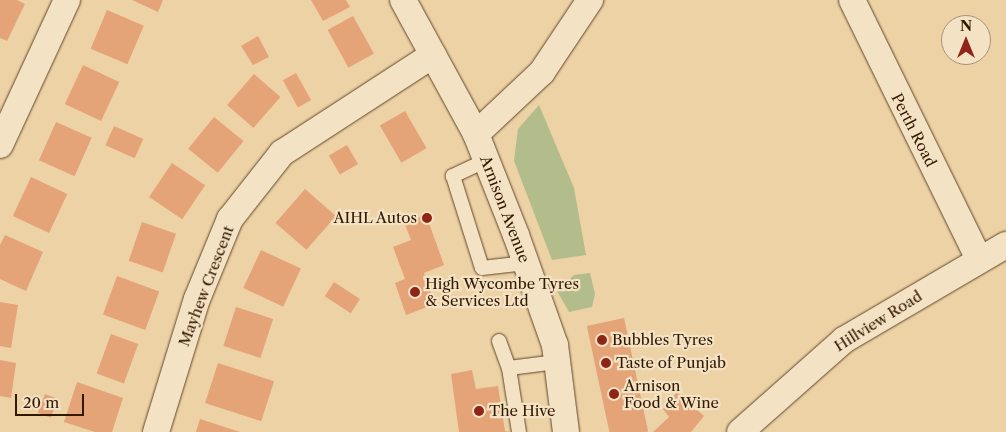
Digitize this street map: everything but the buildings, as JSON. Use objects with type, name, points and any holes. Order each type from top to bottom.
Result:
[{"type":"street","points":[[0,145],[67,0]]},
{"type":"street","name":"Arnison Avenue","points":[[403,0],[476,134],[526,263],[555,344],[566,432]]},
{"type":"street","points":[[476,134],[542,72],[590,0]]},
{"type":"street","name":"Perth Road","points":[[852,0],[979,259]]},
{"type":"street","name":"Mayhew Crescent","points":[[156,432],[198,299],[230,219],[282,153],[433,55]]},
{"type":"street","name":"Hillview Road","points":[[752,428],[844,340],[979,259],[1006,245]]},
{"type":"lane","points":[[487,160],[453,176],[482,268],[526,263]]},
{"type":"lane","points":[[499,341],[509,368],[520,432]]},
{"type":"lane","points":[[509,368],[557,362]]},
{"type":"green space","points":[[539,105],[574,188],[586,255],[552,260],[514,161],[518,129]]},
{"type":"green space","points":[[590,273],[595,294],[592,307],[569,312],[557,291],[574,275]]},
{"type":"place","name":"AIHL Autos","points":[[427,218]]},
{"type":"place","name":"High Wycombe Tyres & Services Ltd","points":[[415,292]]},
{"type":"place","name":"Bubbles Tyres","points":[[602,340]]},
{"type":"place","name":"Taste of Punjab","points":[[606,363]]},
{"type":"place","name":"Arnison Food & Wine","points":[[614,394]]},
{"type":"place","name":"The Hive","points":[[479,411]]}]
